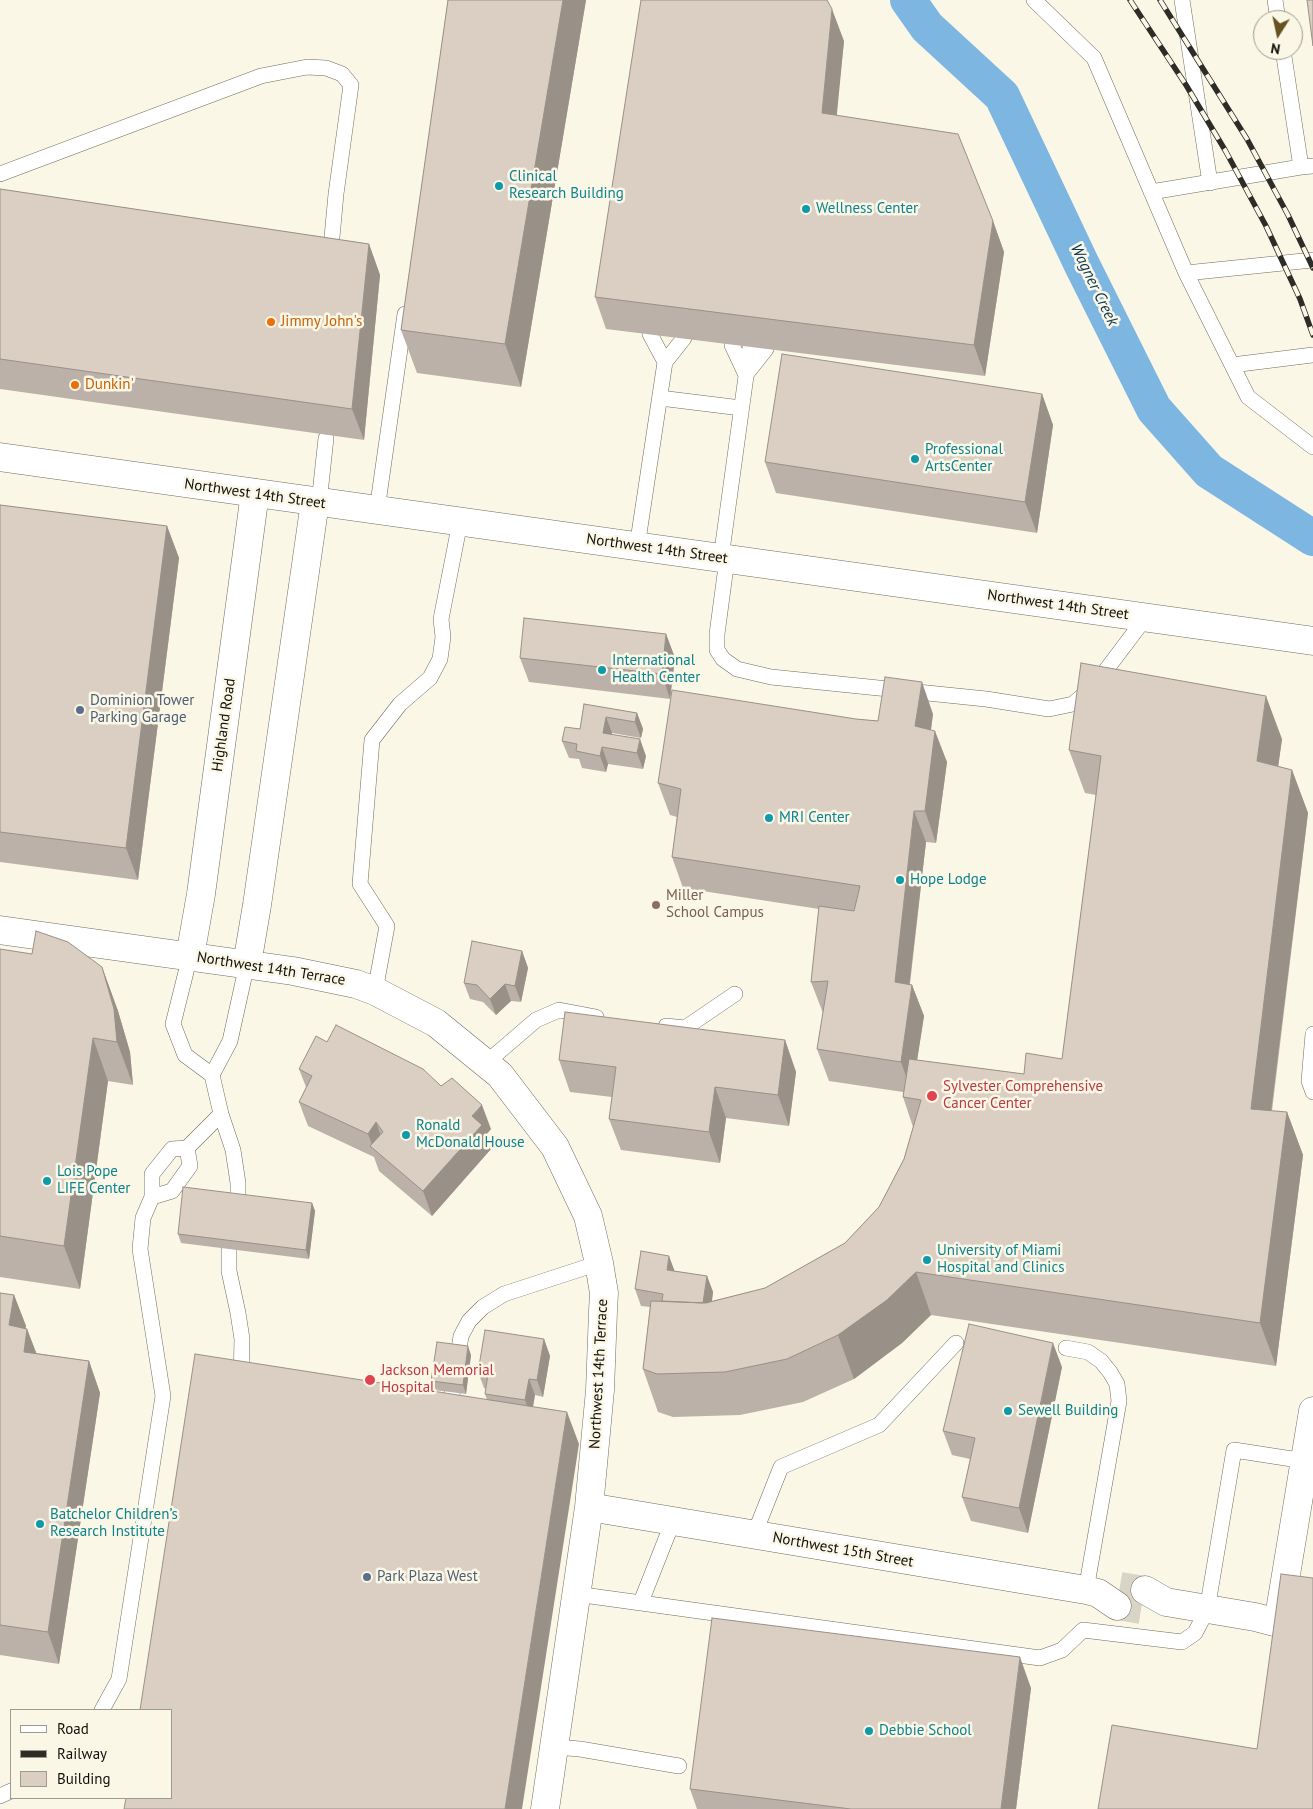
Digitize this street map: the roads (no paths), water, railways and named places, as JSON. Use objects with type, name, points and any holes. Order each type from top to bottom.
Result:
[{"type":"street","name":"Northwest 14th Street","points":[[0,457],[317,503],[1313,641]]},
{"type":"street","name":"Highland Road","points":[[190,956],[201,894],[255,494]]},
{"type":"street","points":[[247,964],[259,896],[317,503]]},
{"type":"street","name":"Northwest 14th Terrace","points":[[0,930],[317,974],[375,991],[436,1023],[500,1074],[556,1147],[588,1216],[604,1293],[600,1390],[589,1507],[555,1747],[544,1809]]},
{"type":"street","points":[[1276,1633],[1313,1410]]},
{"type":"street","name":"Northwest 15th Street","points":[[589,1507],[1255,1617],[1276,1633],[1313,1635]]},
{"type":"lane","points":[[1034,0],[1094,58],[1186,273],[1248,397],[1313,447]]},
{"type":"lane","points":[[1182,0],[1210,183]]},
{"type":"lane","points":[[1152,192],[1307,166],[1285,60]]},
{"type":"lane","points":[[0,174],[261,76],[307,67],[326,68],[342,74],[351,84],[327,244]]},
{"type":"lane","points":[[1186,273],[1313,260]]},
{"type":"lane","points":[[377,510],[408,295]]},
{"type":"lane","points":[[650,334],[665,362]]},
{"type":"lane","points":[[638,547],[665,362],[684,338]]},
{"type":"lane","points":[[732,344],[746,375]]},
{"type":"lane","points":[[750,347],[741,408],[717,634],[718,650],[723,659],[737,669],[771,677],[986,699],[1050,709],[1073,704],[1094,686],[1146,617]]},
{"type":"lane","points":[[746,375],[766,349]]},
{"type":"lane","points":[[1232,365],[1313,355]]},
{"type":"lane","points":[[660,398],[741,408]]},
{"type":"lane","points":[[317,503],[326,438]]},
{"type":"lane","points":[[375,991],[387,926],[360,884],[372,740],[400,704],[430,678],[440,659],[443,638],[441,619],[460,522]]},
{"type":"lane","points":[[190,956],[173,1024],[185,1055],[212,1075],[221,1114],[233,1150],[238,1183],[238,1200],[229,1249],[229,1271],[242,1339],[243,1363],[240,1391]]},
{"type":"lane","points":[[212,1075],[230,1041],[247,964]]},
{"type":"lane","points":[[655,1025],[685,1028],[735,994]]},
{"type":"lane","points":[[486,1063],[536,1020],[559,1010],[606,1019]]},
{"type":"lane","points":[[1313,1034],[1309,1081],[1313,1092]]},
{"type":"lane","points":[[103,1709],[119,1679],[163,1396],[140,1249],[143,1218],[152,1197],[152,1174],[172,1149],[187,1148],[221,1114]]},
{"type":"lane","points":[[152,1197],[172,1191],[190,1166],[187,1148]]},
{"type":"lane","points":[[447,1423],[461,1336],[469,1320],[483,1307],[504,1294],[599,1263]]},
{"type":"lane","points":[[754,1535],[781,1467],[879,1426],[956,1343]]},
{"type":"lane","points":[[1066,1348],[1088,1352],[1101,1361],[1117,1384],[1125,1597]]},
{"type":"lane","points":[[576,1594],[1040,1658],[1062,1650],[1083,1630],[1182,1642],[1195,1633],[1207,1610],[1234,1450],[1304,1461]]},
{"type":"lane","points":[[642,1602],[674,1521]]},
{"type":"lane","points":[[555,1747],[580,1749],[679,1766]]},
{"type":"waterway","name":"Wagner Creek","points":[[908,0],[927,27],[1002,96],[1081,263],[1154,409],[1209,471],[1313,538]]},
{"type":"tunnel","points":[[1120,1586],[1145,1590]]},
{"type":"tunnel","points":[[1117,1606],[1141,1610]]},
{"type":"railway","points":[[1130,0],[1186,85],[1225,150],[1266,226],[1300,299],[1313,335]]},
{"type":"railway","points":[[1160,0],[1247,139],[1288,215],[1313,268]]},
{"type":"place","name":"Clinical Research Building","points":[[499,186]]},
{"type":"place","name":"Wellness Center","points":[[806,209]]},
{"type":"place","name":"Jimmy John's","points":[[271,322]]},
{"type":"place","name":"Dunkin'","points":[[75,385]]},
{"type":"place","name":"Professional ArtsCenter","points":[[915,459]]},
{"type":"place","name":"International Health Center","points":[[602,670]]},
{"type":"place","name":"Dominion Tower Parking Garage","points":[[80,710]]},
{"type":"place","name":"MRI Center","points":[[769,818]]},
{"type":"place","name":"Hope Lodge","points":[[900,880]]},
{"type":"place","name":"Miller School Campus","points":[[656,905]]},
{"type":"place","name":"Sylvester Comprehensive Cancer Center","points":[[932,1096]]},
{"type":"place","name":"Ronald McDonald House","points":[[406,1135]]},
{"type":"place","name":"Lois Pope LIFE Center","points":[[47,1181]]},
{"type":"place","name":"University of Miami Hospital and Clinics","points":[[927,1260]]},
{"type":"place","name":"Jackson Memorial Hospital","points":[[370,1380]]},
{"type":"place","name":"Sewell Building","points":[[1008,1411]]},
{"type":"place","name":"Batchelor Children’s Research Institute","points":[[40,1524]]},
{"type":"place","name":"Park Plaza West","points":[[367,1577]]},
{"type":"place","name":"Debbie School","points":[[869,1731]]}]
